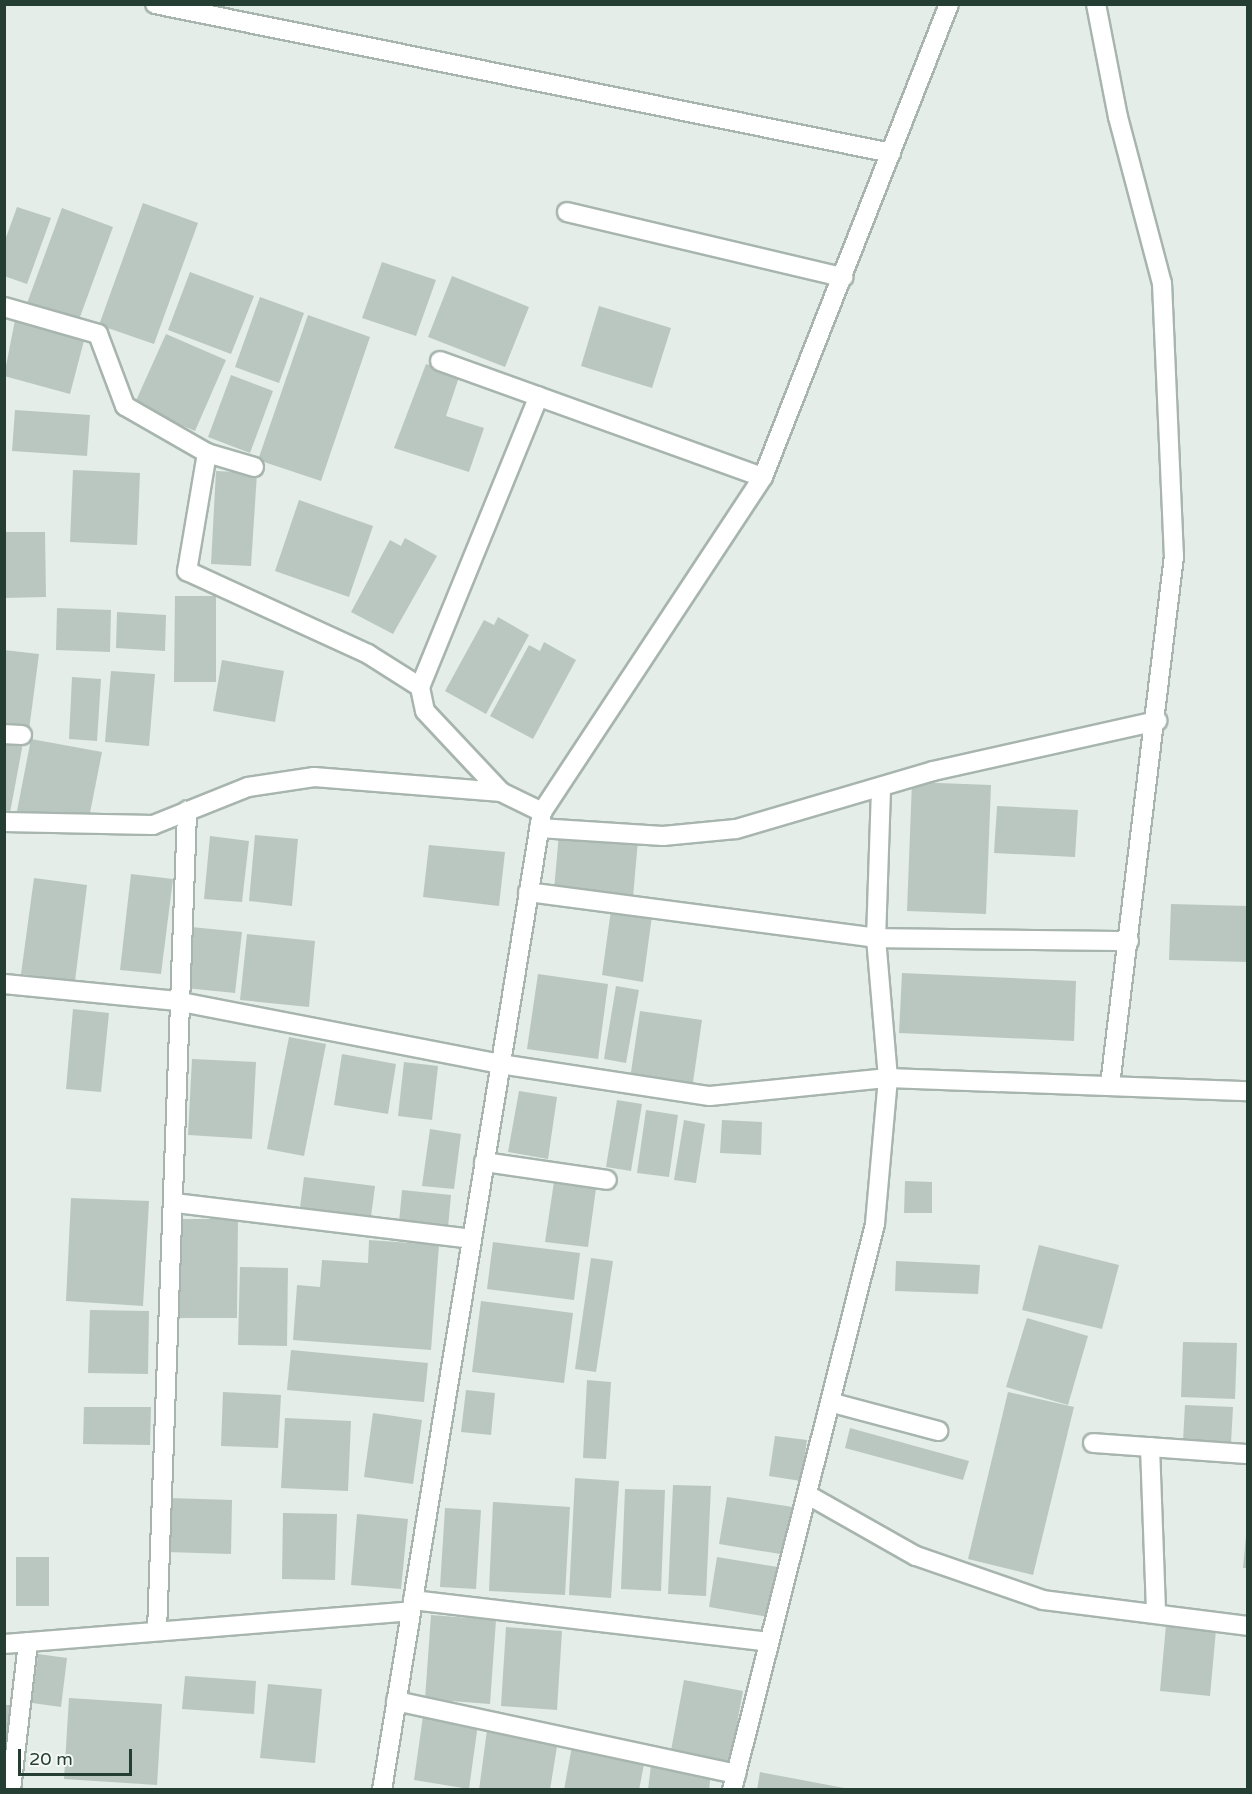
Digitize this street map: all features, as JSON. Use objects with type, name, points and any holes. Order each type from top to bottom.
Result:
[{"type":"street","points":[[155,4],[891,153]]},
{"type":"street","points":[[382,1790],[541,820],[763,477],[949,4]]},
{"type":"street","points":[[1096,4],[1118,117],[1161,283],[1174,556],[1157,721],[1110,1084]]},
{"type":"street","points":[[567,212],[843,278]]},
{"type":"street","points":[[4,307],[98,334],[125,406],[207,453],[254,467]]},
{"type":"street","points":[[440,361],[763,477]]},
{"type":"street","points":[[539,396],[420,687],[425,711],[501,792],[541,820],[663,836],[736,829],[881,789],[933,771],[1157,721]]},
{"type":"street","points":[[207,453],[187,571],[357,649],[420,687]]},
{"type":"street","points":[[4,822],[153,825],[248,787],[314,777],[501,792]]},
{"type":"street","points":[[396,1701],[734,1782],[832,1403],[875,1224],[888,1078],[876,938],[881,789]]},
{"type":"street","points":[[157,1631],[175,1203],[176,1001],[187,811]]},
{"type":"street","points":[[528,892],[876,938],[1129,941]]},
{"type":"street","points":[[4,984],[176,1001],[500,1064],[710,1096],[888,1078],[1110,1084],[1248,1091]]},
{"type":"street","points":[[484,1162],[607,1180]]},
{"type":"street","points":[[175,1203],[472,1239]]},
{"type":"street","points":[[832,1403],[938,1431]]},
{"type":"street","points":[[1093,1443],[1248,1454]]},
{"type":"street","points":[[1150,1447],[1156,1612]]},
{"type":"street","points":[[808,1495],[916,1556],[1043,1600],[1156,1612],[1248,1626]]},
{"type":"street","points":[[4,1644],[411,1606],[769,1642]]},
{"type":"street","points":[[11,1790],[28,1642]]},
{"type":"building","points":[[143,203],[198,223],[154,344],[99,325]]},
{"type":"building","points":[[17,207],[51,218],[27,284],[4,276],[4,243]]},
{"type":"building","points":[[62,208],[113,227],[77,325],[26,306]]},
{"type":"building","points":[[382,262],[436,280],[416,336],[362,318]]},
{"type":"building","points":[[190,272],[254,296],[231,354],[168,330]]},
{"type":"building","points":[[452,276],[529,307],[505,367],[428,337]]},
{"type":"building","points":[[260,297],[304,313],[279,383],[235,367]]},
{"type":"building","points":[[599,306],[671,328],[652,388],[581,366]]},
{"type":"building","points":[[16,315],[86,333],[70,394],[4,376]]},
{"type":"building","points":[[308,315],[370,337],[321,481],[258,460]]},
{"type":"building","points":[[166,334],[226,360],[195,431],[134,405]]},
{"type":"building","points":[[426,364],[460,374],[446,416],[484,428],[469,472],[394,448]]},
{"type":"building","points":[[231,375],[273,391],[250,453],[208,437]]},
{"type":"building","points":[[15,410],[90,415],[87,456],[12,451]]},
{"type":"building","points":[[73,470],[140,473],[137,545],[70,542]]},
{"type":"building","points":[[216,471],[257,473],[251,566],[211,564]]},
{"type":"building","points":[[299,500],[373,526],[349,597],[275,571]]},
{"type":"building","points":[[4,532],[45,532],[46,597],[4,598]]},
{"type":"building","points":[[405,538],[437,556],[393,634],[351,612],[390,540],[401,546]]},
{"type":"building","points":[[175,596],[216,596],[216,682],[174,682]]},
{"type":"building","points":[[57,608],[111,610],[110,652],[56,650]]},
{"type":"building","points":[[117,612],[166,615],[165,651],[116,648]]},
{"type":"building","points":[[498,617],[529,635],[486,714],[445,691],[484,620],[494,625]]},
{"type":"building","points":[[544,642],[576,660],[533,739],[490,716],[529,645],[540,651]]},
{"type":"building","points":[[4,650],[39,654],[29,730],[4,727]]},
{"type":"building","points":[[222,660],[284,671],[275,722],[213,711]]},
{"type":"building","points":[[111,671],[155,674],[149,746],[105,742]]},
{"type":"building","points":[[72,677],[101,679],[97,741],[69,739]]},
{"type":"building","points":[[31,739],[102,752],[88,823],[17,811]]},
{"type":"building","points":[[5,740],[23,743],[9,818],[5,817]]},
{"type":"building","points":[[912,782],[991,785],[986,914],[907,911]]},
{"type":"building","points":[[997,806],[1078,810],[1075,857],[994,853]]},
{"type":"building","points":[[559,833],[638,840],[633,897],[554,890]]},
{"type":"building","points":[[255,835],[298,839],[292,906],[249,901]]},
{"type":"building","points":[[210,836],[249,841],[242,902],[204,899]]},
{"type":"building","points":[[429,845],[505,852],[499,906],[423,897]]},
{"type":"building","points":[[131,874],[173,879],[161,974],[120,970]]},
{"type":"building","points":[[34,878],[87,885],[75,981],[21,974]]},
{"type":"building","points":[[1171,904],[1248,906],[1248,962],[1169,960]]},
{"type":"building","points":[[611,910],[652,916],[643,982],[602,975]]},
{"type":"building","points":[[191,927],[242,932],[235,993],[185,988]]},
{"type":"building","points":[[247,934],[315,941],[309,1007],[240,1000]]},
{"type":"building","points":[[902,973],[1076,981],[1074,1041],[899,1033]]},
{"type":"building","points":[[538,974],[608,984],[598,1059],[527,1049]]},
{"type":"building","points":[[616,986],[639,990],[626,1063],[604,1059]]},
{"type":"building","points":[[73,1009],[109,1013],[101,1092],[66,1089]]},
{"type":"building","points":[[640,1011],[702,1020],[692,1089],[630,1079]]},
{"type":"building","points":[[289,1037],[326,1044],[304,1156],[267,1149]]},
{"type":"building","points":[[342,1054],[396,1064],[388,1114],[334,1105]]},
{"type":"building","points":[[192,1059],[256,1062],[252,1139],[188,1135]]},
{"type":"building","points":[[404,1062],[438,1066],[432,1120],[398,1116]]},
{"type":"building","points":[[519,1091],[557,1097],[548,1159],[508,1152]]},
{"type":"building","points":[[617,1100],[642,1104],[631,1171],[606,1167]]},
{"type":"building","points":[[646,1110],[678,1115],[669,1177],[637,1173]]},
{"type":"building","points":[[684,1120],[705,1124],[696,1183],[674,1180]]},
{"type":"building","points":[[722,1120],[762,1122],[761,1155],[720,1153]]},
{"type":"building","points":[[430,1129],[461,1134],[454,1189],[422,1186]]},
{"type":"building","points":[[555,1175],[597,1181],[588,1247],[545,1242]]},
{"type":"building","points":[[304,1177],[375,1186],[370,1224],[299,1215]]},
{"type":"building","points":[[905,1181],[932,1182],[932,1213],[904,1213]]},
{"type":"building","points":[[402,1190],[451,1195],[448,1227],[399,1222]]},
{"type":"building","points":[[71,1198],[149,1201],[143,1306],[66,1301]]},
{"type":"building","points":[[180,1219],[238,1219],[237,1318],[179,1318]]},
{"type":"building","points":[[369,1240],[439,1245],[431,1350],[293,1340],[297,1285],[320,1287],[322,1260],[368,1263]]},
{"type":"building","points":[[493,1242],[580,1253],[574,1300],[487,1289]]},
{"type":"building","points":[[1039,1245],[1119,1265],[1102,1329],[1022,1310]]},
{"type":"building","points":[[591,1258],[613,1261],[596,1372],[575,1369]]},
{"type":"building","points":[[896,1261],[980,1265],[978,1294],[895,1291]]},
{"type":"building","points":[[240,1267],[288,1268],[287,1346],[238,1345]]},
{"type":"building","points":[[481,1301],[573,1313],[564,1383],[472,1372]]},
{"type":"building","points":[[90,1310],[149,1311],[148,1374],[88,1373]]},
{"type":"building","points":[[1027,1318],[1088,1336],[1068,1405],[1006,1387]]},
{"type":"building","points":[[1183,1342],[1237,1343],[1235,1399],[1181,1397]]},
{"type":"building","points":[[291,1350],[428,1363],[424,1402],[287,1390]]},
{"type":"building","points":[[587,1380],[611,1382],[606,1459],[583,1458]]},
{"type":"building","points":[[466,1390],[495,1393],[491,1435],[461,1432]]},
{"type":"building","points":[[223,1392],[281,1395],[278,1448],[221,1446]]},
{"type":"building","points":[[1008,1392],[1074,1407],[1033,1575],[968,1559]]},
{"type":"building","points":[[1185,1405],[1233,1407],[1231,1443],[1183,1441]]},
{"type":"building","points":[[84,1407],[151,1407],[150,1445],[83,1444]]},
{"type":"building","points":[[373,1413],[422,1420],[413,1484],[364,1477]]},
{"type":"building","points":[[285,1418],[351,1421],[348,1491],[281,1488]]},
{"type":"building","points":[[850,1428],[969,1461],[963,1480],[845,1448]]},
{"type":"building","points":[[775,1436],[807,1440],[801,1481],[769,1476]]},
{"type":"building","points":[[575,1478],[619,1481],[611,1598],[569,1595]]},
{"type":"building","points":[[673,1485],[711,1486],[706,1596],[668,1594]]},
{"type":"building","points":[[625,1489],[665,1490],[661,1591],[621,1589]]},
{"type":"building","points":[[727,1497],[793,1507],[786,1555],[719,1544]]},
{"type":"building","points":[[169,1498],[232,1500],[231,1554],[167,1552]]},
{"type":"building","points":[[493,1502],[570,1507],[565,1595],[489,1591]]},
{"type":"building","points":[[445,1508],[481,1510],[476,1589],[440,1587]]},
{"type":"building","points":[[283,1513],[337,1514],[335,1580],[282,1579]]},
{"type":"building","points":[[357,1514],[408,1519],[401,1589],[351,1585]]},
{"type":"building","points":[[1248,1515],[1248,1568],[1243,1568]]},
{"type":"building","points":[[16,1557],[49,1557],[49,1606],[16,1606]]},
{"type":"building","points":[[717,1557],[778,1567],[769,1617],[709,1607]]},
{"type":"building","points":[[431,1615],[496,1620],[490,1704],[425,1699]]},
{"type":"building","points":[[1166,1625],[1216,1630],[1210,1696],[1160,1691]]},
{"type":"building","points":[[506,1627],[562,1631],[557,1710],[501,1706]]},
{"type":"building","points":[[38,1654],[67,1658],[61,1707],[32,1703]]},
{"type":"building","points":[[185,1676],[256,1681],[254,1714],[182,1709]]},
{"type":"building","points":[[684,1680],[743,1691],[729,1767],[670,1756]]},
{"type":"building","points":[[268,1684],[322,1689],[315,1763],[260,1758]]},
{"type":"building","points":[[69,1698],[162,1704],[157,1785],[64,1779]]},
{"type":"building","points":[[4,1705],[10,1705],[6,1781],[4,1781]]},
{"type":"building","points":[[423,1716],[478,1724],[469,1789],[414,1780]]},
{"type":"building","points":[[487,1730],[558,1740],[550,1790],[479,1790]]},
{"type":"building","points":[[572,1746],[645,1759],[639,1790],[564,1790]]},
{"type":"building","points":[[651,1765],[711,1773],[709,1790],[648,1790]]},
{"type":"building","points":[[760,1772],[844,1788],[844,1790],[757,1790]]}]
